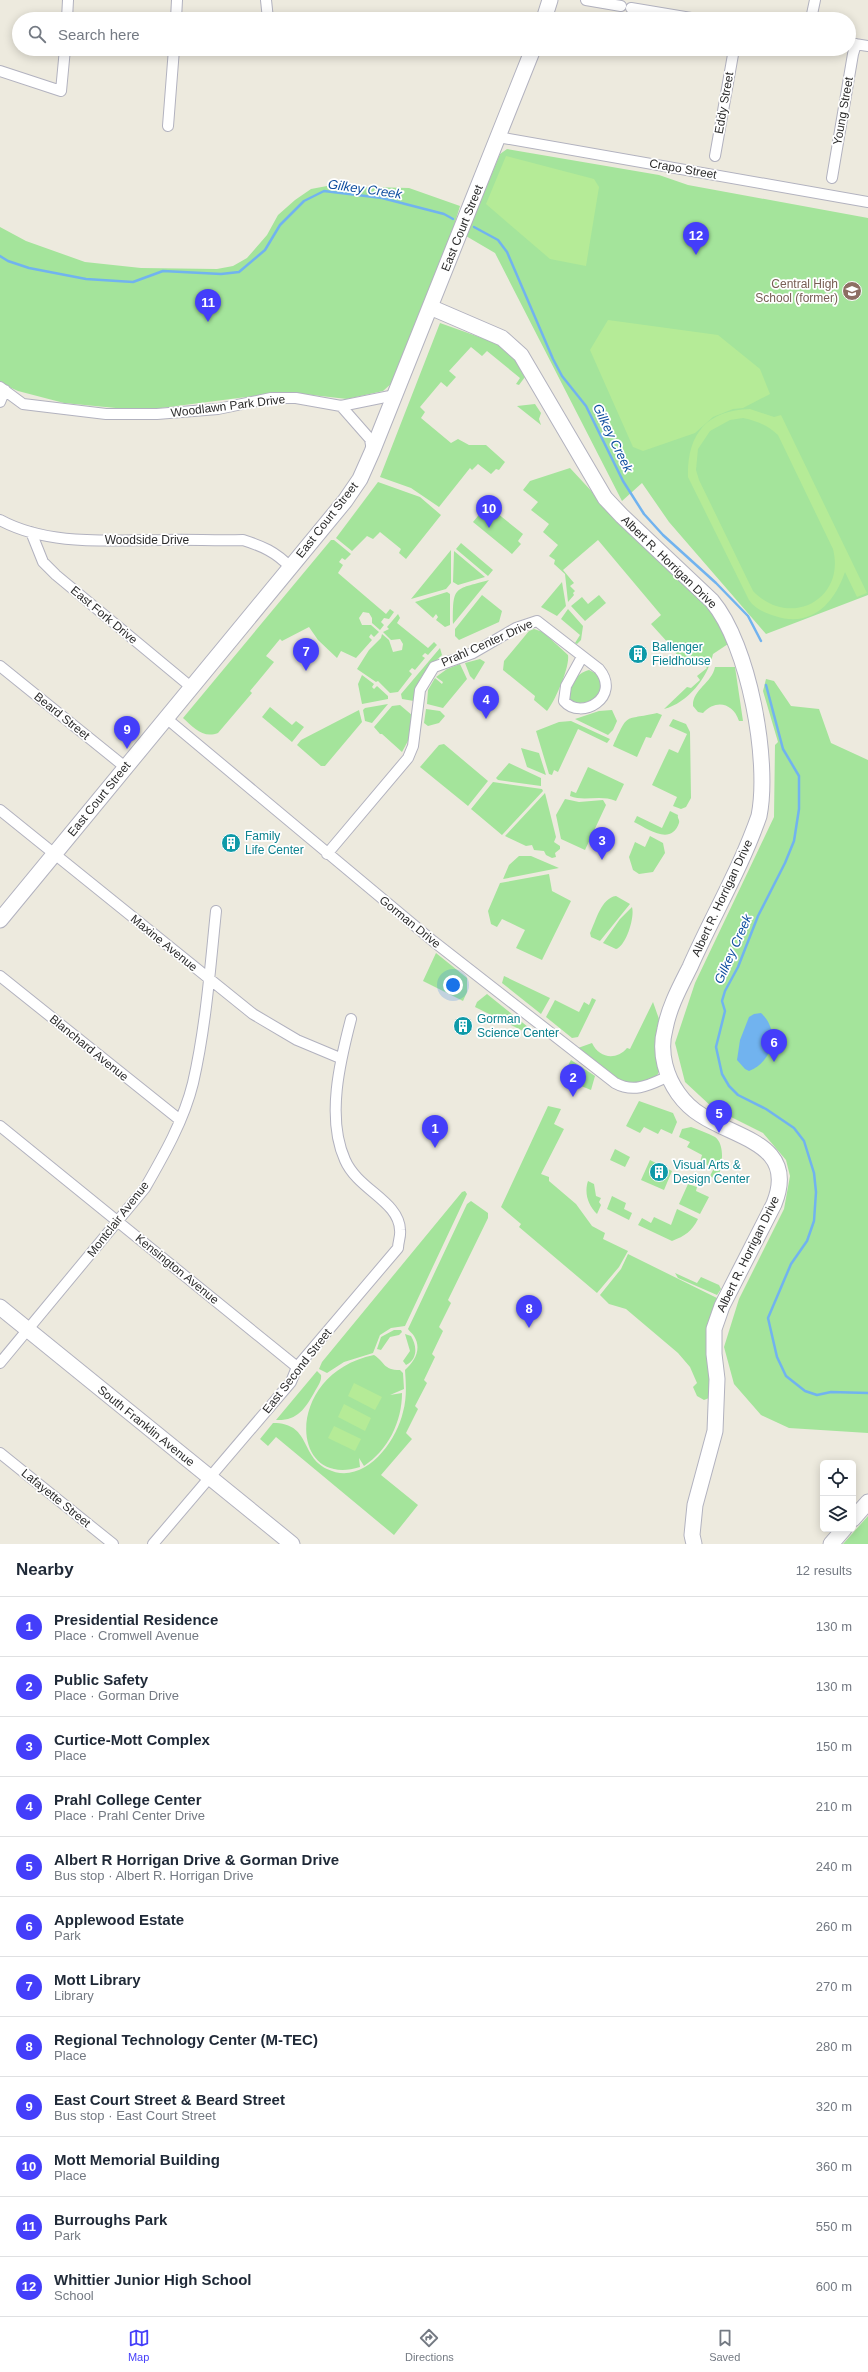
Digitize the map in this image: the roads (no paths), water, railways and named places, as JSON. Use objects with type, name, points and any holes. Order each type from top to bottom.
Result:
[{"type":"street","points":[[67,12],[68,0]]},
{"type":"street","points":[[176,12],[177,0]]},
{"type":"street","points":[[266,0],[267,12]]},
{"type":"street","points":[[546,12],[550,0]]},
{"type":"street","points":[[586,0],[621,6]]},
{"type":"street","points":[[812,12],[815,0]]},
{"type":"street","points":[[632,8],[656,12]]},
{"type":"street","points":[[856,44],[868,46]]},
{"type":"street","points":[[0,71],[61,92],[64,56]]},
{"type":"street","points":[[168,126],[173,56]]},
{"type":"street","name":"East Court Street","points":[[0,920],[353,490],[372,452],[530,56]]},
{"type":"street","name":"Eddy Street","points":[[715,156],[733,56]]},
{"type":"street","name":"Young Street","points":[[832,178],[851,56]]},
{"type":"street","name":"Crapo Street","points":[[498,137],[868,202]]},
{"type":"street","name":"Albert R. Horrigan Drive","points":[[430,307],[495,334],[516,349],[527,365],[605,498],[718,608],[729,627],[740,656],[757,724],[761,806],[756,826],[668,1016],[663,1051],[669,1076],[679,1095],[700,1115],[754,1141],[767,1150],[775,1162],[779,1178],[779,1187],[774,1204],[722,1306],[714,1329],[717,1380],[715,1431],[695,1505],[692,1535],[694,1544]]},
{"type":"street","points":[[0,402],[2,389]]},
{"type":"street","name":"Woodlawn Park Drive","points":[[2,389],[23,404],[106,414],[157,414],[218,409],[271,398],[296,398],[340,406],[395,395]]},
{"type":"street","points":[[340,406],[370,439],[372,452]]},
{"type":"street","name":"Woodside Drive","points":[[0,520],[32,532],[52,537],[102,540],[243,540],[265,547],[282,558],[290,567]]},
{"type":"street","name":"East Fork Drive","points":[[32,532],[43,562],[56,575],[191,687]]},
{"type":"street","name":"Prahl Center Drive","points":[[327,854],[408,758],[413,746],[420,690],[434,667],[473,653],[516,628],[537,621],[598,669],[605,677],[607,685],[604,697],[578,709],[570,707],[564,701],[566,686],[582,657]]},
{"type":"street","name":"Beard Street","points":[[0,666],[125,767]]},
{"type":"street","name":"Gorman Drive","points":[[166,718],[327,854],[459,962],[615,1083],[630,1088],[641,1088],[669,1076]]},
{"type":"street","name":"Maxine Avenue","points":[[0,810],[253,1014],[296,1040],[340,1058]]},
{"type":"street","name":"Montclair Avenue","points":[[0,1363],[145,1188],[164,1155],[180,1120],[192,1084],[206,1015],[216,911]]},
{"type":"street","name":"Blanchard Avenue","points":[[0,976],[180,1120]]},
{"type":"street","points":[[340,1058],[351,1019]]},
{"type":"street","name":"East Second Street","points":[[153,1544],[291,1382],[297,1367],[398,1248],[400,1230],[396,1215],[387,1203],[370,1192],[355,1177],[344,1160],[336,1117],[336,1090],[340,1058]]},
{"type":"street","name":"Kensington Avenue","points":[[0,1126],[297,1367]]},
{"type":"street","name":"South Franklin Avenue","points":[[0,1307],[292,1544]]},
{"type":"street","name":"Lafayette Street","points":[[0,1453],[113,1544]]},
{"type":"street","points":[[856,1516],[868,1502]]},
{"type":"street","points":[[831,1544],[841,1532]]},
{"type":"water","points":[[761,1013],[771,1028],[772,1045],[764,1060],[749,1071],[745,1069],[737,1060],[740,1040],[749,1017],[754,1014]]},
{"type":"waterway","name":"Gilkey Creek","points":[[0,256],[8,261],[29,268],[86,279],[133,282],[163,271],[221,274],[239,272],[265,250],[280,225],[304,201],[324,191],[382,198],[444,214],[453,219]]},
{"type":"waterway","name":"Gilkey Creek","points":[[474,227],[498,240],[507,252],[553,359],[562,376],[586,406],[623,481],[644,514],[663,535],[716,583],[748,616],[761,641]]},
{"type":"waterway","name":"Gilkey Creek","points":[[766,685],[783,749],[799,776],[799,809],[794,841],[785,863],[758,916],[738,967],[725,991],[722,1001],[725,1011],[716,1047],[722,1074],[729,1086],[738,1095],[766,1109],[794,1128],[804,1141],[814,1173],[816,1192],[814,1221],[807,1241],[791,1264],[768,1318],[777,1357],[786,1376],[805,1391],[817,1395],[831,1392],[868,1393]]},
{"type":"place","name":"Whittier Junior High School","points":[[696,255]]},
{"type":"place","name":"Central High School (former)","points":[[852,291]]},
{"type":"place","name":"Burroughs Park","points":[[208,322]]},
{"type":"place","name":"Mott Memorial Building","points":[[489,528]]},
{"type":"place","name":"Ballenger Fieldhouse","points":[[638,654]]},
{"type":"place","name":"Mott Library","points":[[306,671]]},
{"type":"place","name":"Prahl College Center","points":[[486,719]]},
{"type":"place","name":"East Court Street & Beard Street","points":[[127,749]]},
{"type":"place","name":"Family Life Center","points":[[231,843]]},
{"type":"place","name":"Curtice-Mott Complex","points":[[602,860]]},
{"type":"place","name":"Gorman Science Center","points":[[463,1026]]},
{"type":"place","name":"Applewood Estate","points":[[774,1062]]},
{"type":"place","name":"Public Safety","points":[[573,1097]]},
{"type":"place","name":"Albert R Horrigan Drive & Gorman Drive","points":[[719,1133]]},
{"type":"place","name":"Presidential Residence","points":[[435,1148]]},
{"type":"place","name":"Visual Arts & Design Center","points":[[659,1172]]},
{"type":"place","name":"Regional Technology Center (M-TEC)","points":[[529,1328]]}]
